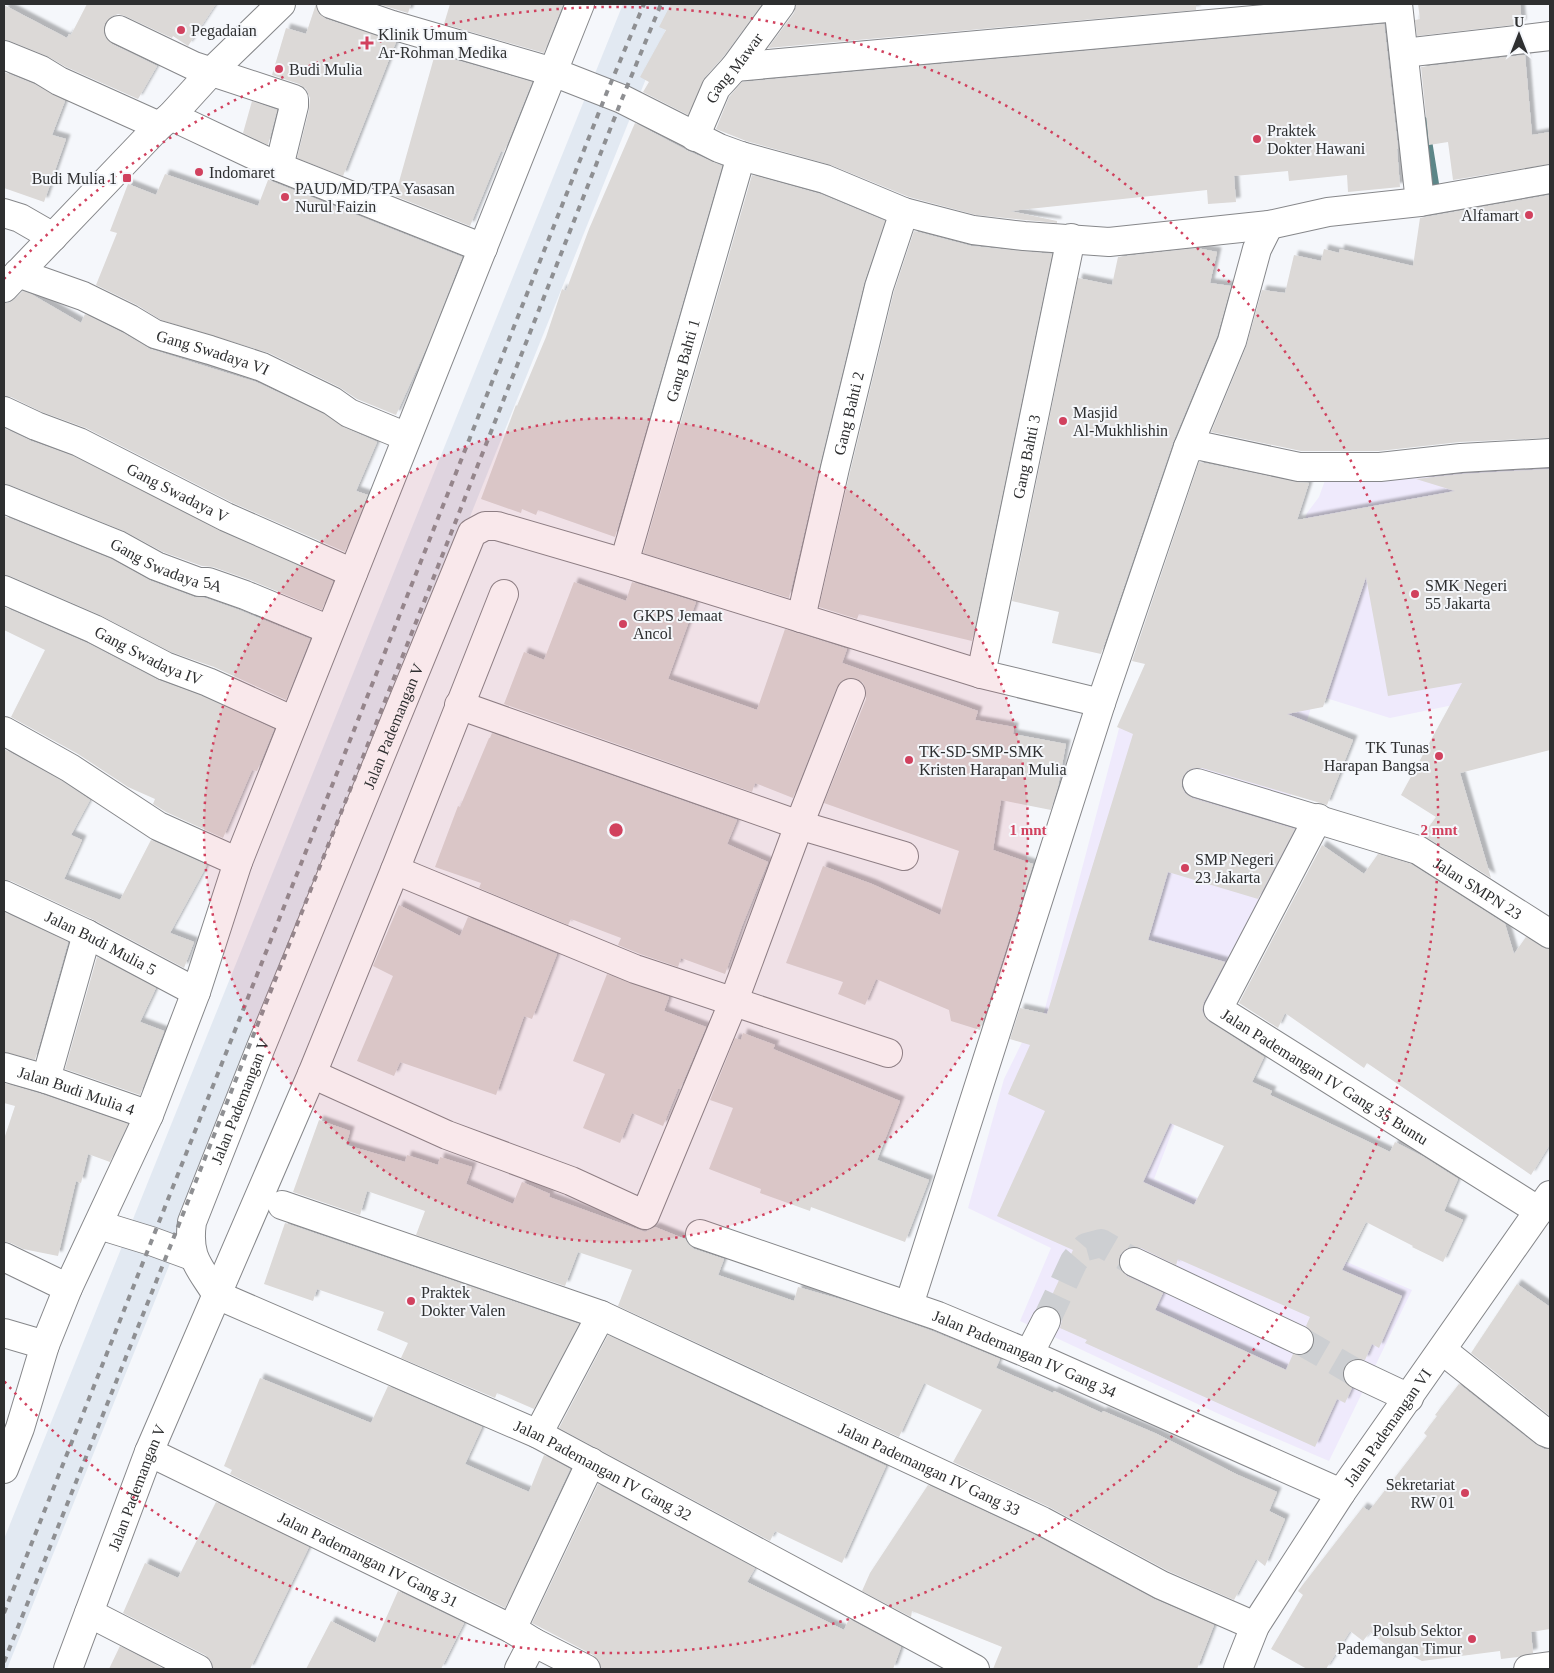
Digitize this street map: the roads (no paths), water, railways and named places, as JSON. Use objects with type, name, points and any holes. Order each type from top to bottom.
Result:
[{"type":"street","points":[[9,279],[53,237],[278,4]]},
{"type":"street","points":[[331,4],[392,25],[553,72],[622,98],[719,148],[741,156],[825,179],[904,212],[973,230],[1108,242],[1264,235],[1328,212],[1435,199],[1550,178]]},
{"type":"street","points":[[4,1469],[12,1429],[45,1345],[68,1288],[149,1115],[196,992],[238,862],[580,4]]},
{"type":"street","name":"Gang Mawar","points":[[695,137],[716,88],[736,67],[781,4]]},
{"type":"street","points":[[736,67],[1398,5],[1413,52],[1435,199]]},
{"type":"street","points":[[119,30],[194,66],[294,99],[294,106],[279,167]]},
{"type":"street","points":[[1413,52],[1550,36]]},
{"type":"street","points":[[4,55],[41,70],[60,82],[165,121],[483,248]]},
{"type":"street","name":"Gang Bahti 1","points":[[624,563],[741,156]]},
{"type":"street","name":"Gang Bahti 2","points":[[801,618],[879,287],[904,212]]},
{"type":"street","points":[[4,213],[20,218],[53,237]]},
{"type":"street","points":[[909,1306],[1092,701],[1188,447],[1232,342],[1264,235]]},
{"type":"street","name":"Gang Bahti 3","points":[[981,674],[1020,490],[1037,394],[1071,238]]},
{"type":"street","name":"Gang Swadaya VI","points":[[9,279],[83,296],[130,319],[154,334],[262,367],[332,401],[349,413],[407,436]]},
{"type":"street","name":"Gang Swadaya V","points":[[4,411],[36,426],[79,442],[226,517],[353,573]]},
{"type":"street","points":[[1188,447],[1201,446],[1299,467],[1380,467],[1460,458],[1550,453]]},
{"type":"street","name":"Gang Swadaya 5A","points":[[4,499],[118,545],[156,566],[199,582],[208,582],[245,595],[330,630]]},
{"type":"street","name":"Jalan Pademangan V","points":[[68,1669],[149,1452],[217,1295],[192,1256],[189,1239],[192,1222],[261,1047],[472,533],[485,526],[497,526],[624,563]]},
{"type":"street","points":[[624,563],[981,674],[1092,701]]},
{"type":"street","name":"Gang Swadaya IV","points":[[4,590],[94,629],[165,666],[208,682],[294,721]]},
{"type":"street","points":[[217,1295],[312,1074],[396,870],[459,704],[504,594]]},
{"type":"street","points":[[312,1074],[447,1135],[571,1181],[645,1215],[733,1003],[799,825],[851,693]]},
{"type":"street","points":[[459,704],[799,825],[904,856]]},
{"type":"street","points":[[4,731],[70,768],[158,826],[238,862]]},
{"type":"street","name":"Jalan SMPN 23","points":[[1197,783],[1318,818],[1418,850],[1550,934]]},
{"type":"street","name":"Jalan Pademangan IV Gang 35 Buntu","points":[[1318,818],[1218,1009],[1545,1203]]},
{"type":"street","points":[[396,870],[635,969],[888,1053]]},
{"type":"street","name":"Jalan Budi Mulia 5","points":[[4,895],[87,934],[196,992]]},
{"type":"street","points":[[46,1079],[87,934]]},
{"type":"street","name":"Jalan Budi Mulia 4","points":[[4,1067],[46,1079],[149,1115]]},
{"type":"street","name":"Jalan Pademangan VI","points":[[1238,1669],[1255,1626],[1342,1493],[1545,1203]]},
{"type":"street","name":"Jalan Pademangan IV Gang 33","points":[[282,1205],[601,1315],[1042,1520],[1161,1585],[1255,1626]]},
{"type":"street","points":[[99,1225],[192,1256]]},
{"type":"street","name":"Jalan Pademangan IV Gang 34","points":[[700,1234],[909,1306],[1029,1354],[1342,1493]]},
{"type":"street","points":[[4,1257],[68,1288]]},
{"type":"street","points":[[1134,1262],[1299,1340]]},
{"type":"street","name":"Jalan Pademangan IV Gang 32","points":[[217,1295],[538,1434],[975,1669]]},
{"type":"street","points":[[538,1434],[601,1315]]},
{"type":"street","points":[[1029,1354],[1046,1321]]},
{"type":"street","points":[[4,1333],[45,1345]]},
{"type":"street","points":[[1442,1350],[1550,1434]]},
{"type":"street","points":[[1358,1374],[1409,1398]]},
{"type":"street","name":"Jalan Pademangan IV Gang 31","points":[[149,1452],[522,1635],[586,1669]]},
{"type":"street","points":[[519,1669],[522,1635],[591,1462]]},
{"type":"street","points":[[89,1613],[198,1669]]},
{"type":"street","points":[[1528,1669],[1550,1666]]},
{"type":"waterway","points":[[1424,122],[1435,190],[1434,199]]},
{"type":"tunnel","points":[[1046,1321],[1074,1261],[1086,1247],[1101,1243],[1134,1262]]},
{"type":"tunnel","points":[[1299,1340],[1358,1374]]},
{"type":"railway","points":[[4,1613],[607,92],[644,4]]},
{"type":"railway","points":[[4,1662],[661,4]]},
{"type":"place","name":"Pegadaian","points":[[181,30]]},
{"type":"place","name":"Klinik Umum Ar-Rohman Medika","points":[[367,43]]},
{"type":"place","name":"Budi Mulia","points":[[279,69]]},
{"type":"place","name":"Praktek Dokter Hawani","points":[[1257,139]]},
{"type":"place","name":"Indomaret","points":[[199,172]]},
{"type":"place","name":"Budi Mulia 1","points":[[127,178]]},
{"type":"place","name":"PAUD/MD/TPA Yasasan Nurul Faizin","points":[[285,197]]},
{"type":"place","name":"Alfamart","points":[[1529,215]]},
{"type":"place","name":"Masjid Al-Mukhlishin","points":[[1063,421]]},
{"type":"place","name":"SMK Negeri 55 Jakarta","points":[[1415,594]]},
{"type":"place","name":"GKPS Jemaat Ancol","points":[[623,624]]},
{"type":"place","name":"TK Tunas Harapan Bangsa","points":[[1439,756]]},
{"type":"place","name":"TK-SD-SMP-SMK Kristen Harapan Mulia","points":[[909,760]]},
{"type":"place","name":"SMP Negeri 23 Jakarta","points":[[1185,868]]},
{"type":"place","name":"Praktek Dokter Valen","points":[[411,1301]]},
{"type":"place","name":"Sekretariat RW 01","points":[[1465,1493]]},
{"type":"place","name":"Polsub Sektor Pademangan Timur","points":[[1472,1639]]}]
